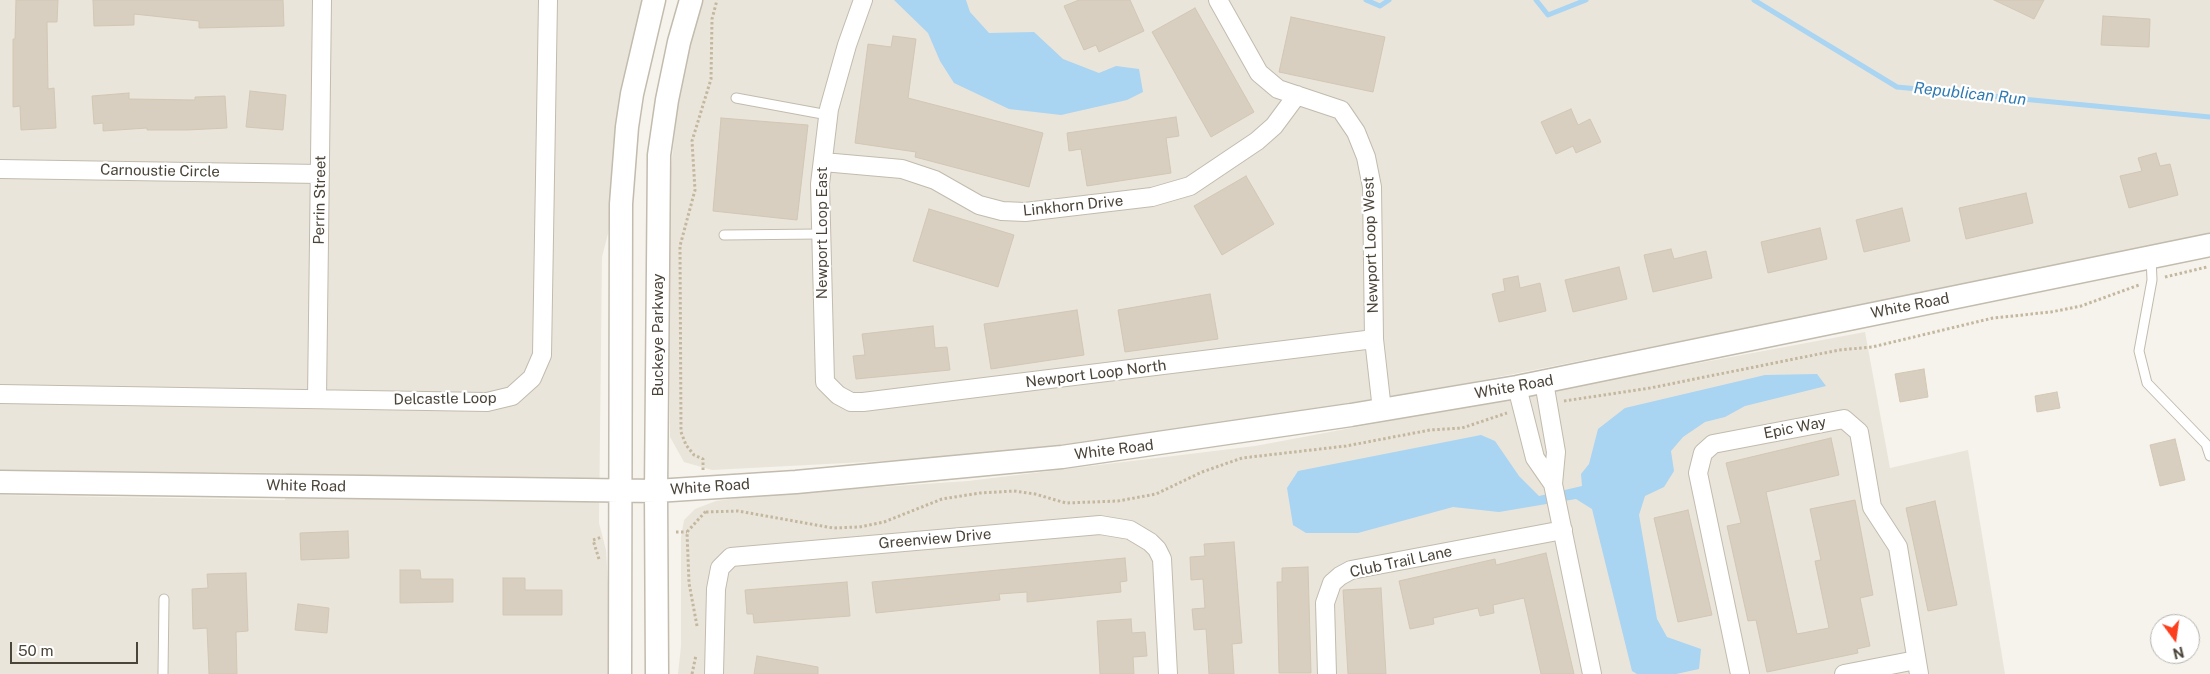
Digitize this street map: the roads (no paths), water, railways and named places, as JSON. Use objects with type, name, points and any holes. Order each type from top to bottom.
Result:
[{"type":"street","name":"Perrin Street","points":[[317,399],[322,0]]},
{"type":"street","name":"Delcastle Loop","points":[[0,394],[487,402],[512,396],[532,378],[542,355],[543,344],[548,0]]},
{"type":"street","points":[[620,674],[621,214],[624,161],[632,94],[654,0]]},
{"type":"street","name":"Buckeye Parkway","points":[[657,674],[656,491],[659,155],[667,100],[679,42],[691,0]]},
{"type":"street","name":"Newport Loop East","points":[[825,382],[820,234],[822,162],[828,115],[847,45],[863,0]]},
{"type":"street","name":"Newport Loop West","points":[[1218,0],[1259,73],[1278,89],[1341,110],[1356,132],[1366,158],[1372,187],[1374,339],[1382,410]]},
{"type":"street","name":"Linkhorn Drive","points":[[822,162],[902,169],[935,180],[978,205],[1002,211],[1025,212],[1152,197],[1190,186],[1258,141],[1274,126],[1296,95]]},
{"type":"street","name":"Carnoustie Circle","points":[[0,169],[320,174]]},
{"type":"street","name":"White Road","points":[[0,482],[656,491],[796,482],[1062,457],[1187,440],[1517,387],[2210,245]]},
{"type":"street","name":"Newport Loop North","points":[[825,382],[838,396],[851,402],[864,402],[1374,339]]},
{"type":"street","points":[[1544,382],[1556,452],[1553,484],[1592,674]]},
{"type":"street","points":[[1517,387],[1535,458],[1553,484]]},
{"type":"street","name":"Epic Way","points":[[1740,674],[1698,473],[1703,453],[1713,444],[1844,419],[1859,432],[1872,507],[1898,547],[1917,667]]},
{"type":"street","name":"Greenview Drive","points":[[714,674],[716,589],[720,568],[731,557],[1100,525],[1130,530],[1150,542],[1157,549],[1162,559],[1168,674]]},
{"type":"street","name":"Club Trail Lane","points":[[1327,674],[1325,604],[1332,583],[1340,576],[1351,570],[1563,530]]},
{"type":"street","points":[[1844,674],[1917,667]]},
{"type":"lane","points":[[736,98],[828,115]]},
{"type":"lane","points":[[724,234],[820,234]]},
{"type":"lane","points":[[2151,257],[2152,280],[2139,351],[2147,383],[2206,444],[2210,456]]},
{"type":"lane","points":[[163,674],[164,599]]},
{"type":"water","points":[[894,0],[966,0],[970,12],[989,33],[1034,32],[1063,59],[1099,73],[1116,66],[1139,69],[1143,92],[1127,100],[1061,115],[1009,109],[954,83],[940,61],[928,33]]},
{"type":"water","points":[[1817,374],[1826,386],[1745,406],[1725,417],[1705,422],[1683,437],[1671,451],[1674,471],[1664,487],[1645,496],[1639,515],[1657,619],[1667,637],[1701,649],[1699,669],[1676,674],[1637,674],[1632,671],[1592,509],[1576,499],[1499,512],[1453,507],[1358,533],[1306,533],[1293,525],[1287,488],[1298,471],[1481,435],[1495,441],[1519,476],[1539,496],[1582,486],[1581,474],[1589,464],[1598,429],[1625,408],[1765,375]]},
{"type":"waterway","name":"Republican Run","points":[[1366,0],[1380,6],[1389,0]]},
{"type":"waterway","name":"Republican Run","points":[[1536,0],[1548,15],[1586,0]]},
{"type":"waterway","name":"Republican Run","points":[[1754,0],[1897,87],[2210,117]]}]
